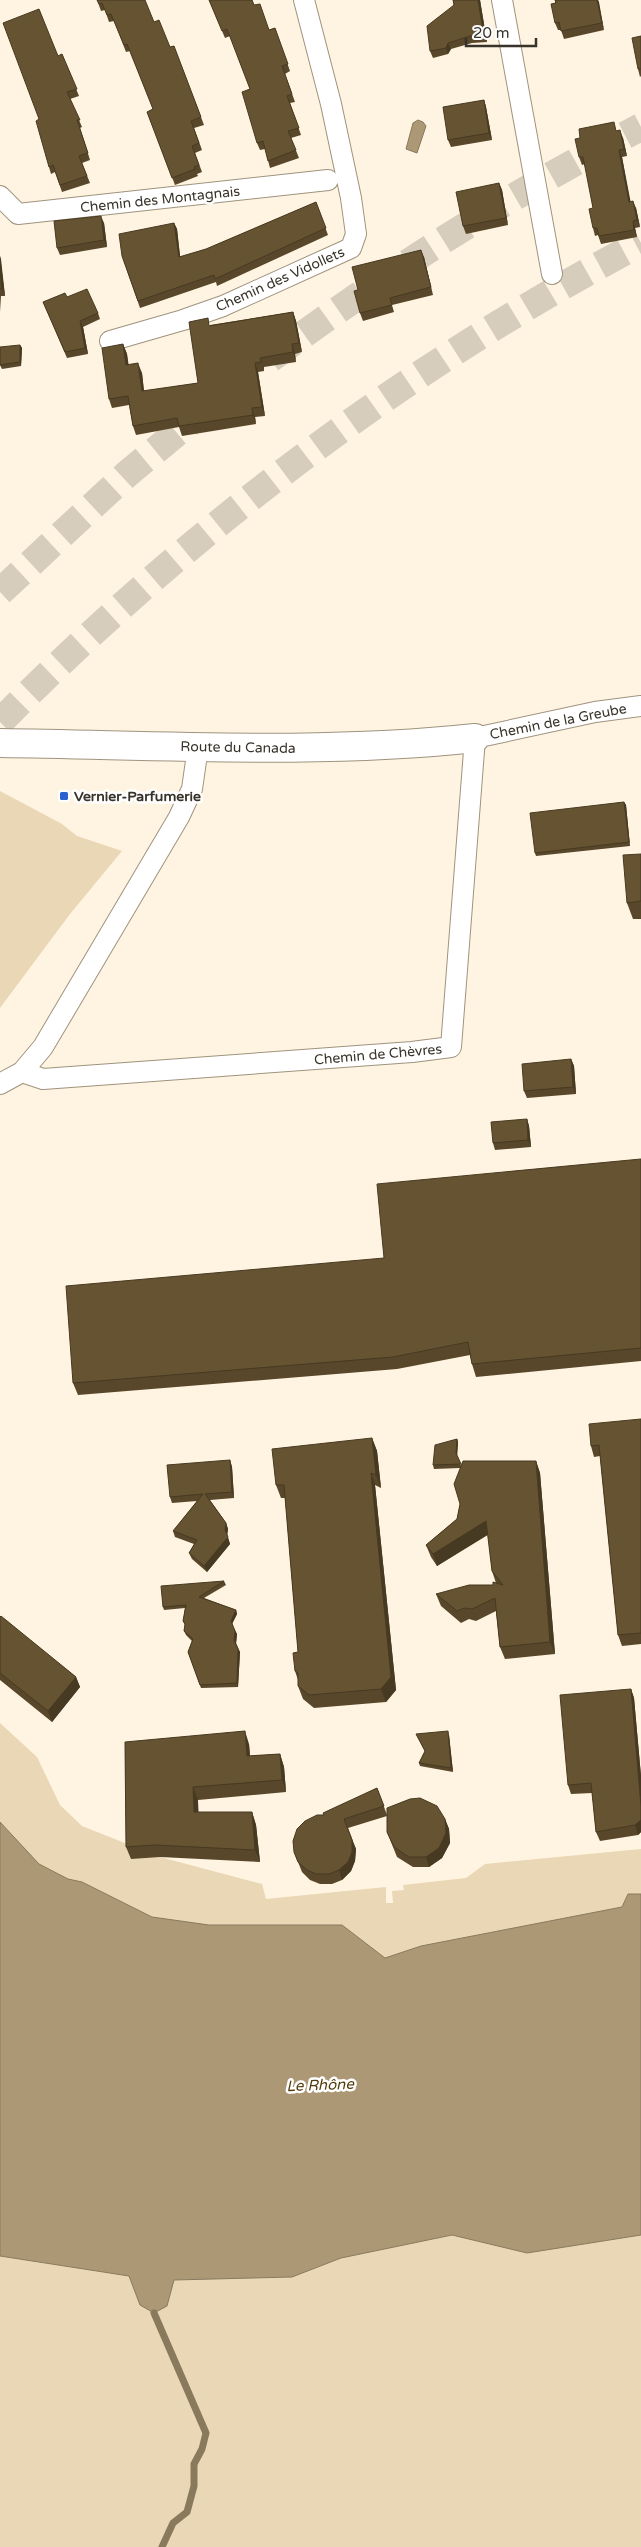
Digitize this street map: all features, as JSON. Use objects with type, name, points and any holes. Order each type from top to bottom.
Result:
[{"type":"street","name":"Chemin des Vidollets","points":[[110,341],[165,326],[223,306],[351,248],[356,234],[351,198],[331,104],[304,0]]},
{"type":"street","points":[[502,0],[552,274]]},
{"type":"street","name":"Chemin des Montagnais","points":[[0,196],[18,214],[328,180]]},
{"type":"street","name":"Chemin de la Greube","points":[[475,738],[595,712],[641,706]]},
{"type":"street","name":"Route du Canada","points":[[0,743],[342,748],[475,738]]},
{"type":"street","name":"Chemin de Chèvres","points":[[22,1072],[43,1079],[412,1052],[451,1047],[475,738]]},
{"type":"street","points":[[0,1084],[22,1072],[43,1048],[179,818],[192,789],[198,747]]},
{"type":"shaded area","points":[[0,791],[62,824],[77,836],[122,851],[70,914],[0,1008]]},
{"type":"shaded area","points":[[0,1723],[37,1757],[60,1805],[82,1826],[160,1857],[262,1884],[266,1899],[386,1887],[386,1903],[393,1903],[392,1891],[404,1890],[403,1885],[466,1878],[485,1864],[641,1849],[641,1894],[628,1894],[623,1907],[421,1946],[385,1958],[341,1925],[250,1927],[0,1921]]},
{"type":"shaded area","points":[[452,2235],[527,2253],[641,2235],[641,2547],[0,2547],[0,2256],[129,2276],[140,2305],[167,2306],[174,2280],[292,2277],[341,2258]]},
{"type":"water","points":[[418,120],[426,126],[417,153],[406,149],[413,123]]},
{"type":"water","name":"Le Rhône","points":[[0,1822],[39,1864],[68,1879],[82,1882],[152,1917],[209,1925],[342,1925],[385,1958],[421,1946],[622,1907],[628,1894],[641,1894],[641,2235],[527,2253],[452,2235],[341,2258],[292,2277],[174,2280],[167,2306],[154,2313],[140,2305],[129,2276],[0,2256]]},
{"type":"building","points":[[97,0],[145,0],[154,22],[159,20],[170,47],[174,46],[201,117],[191,121],[199,143],[192,146],[199,165],[194,167],[195,169],[172,178],[147,112],[153,109],[127,44],[124,45],[111,14],[107,15],[102,3],[99,4]]},
{"type":"building","points":[[209,0],[252,0],[254,5],[260,4],[269,30],[275,28],[288,64],[282,66],[292,94],[287,96],[299,128],[288,131],[296,150],[268,161],[263,141],[257,143],[242,92],[250,89],[227,29],[222,31]]},
{"type":"building","points":[[453,0],[478,0],[484,36],[470,36],[448,43],[446,48],[430,51],[427,26],[454,5]]},
{"type":"building","points":[[555,0],[597,0],[602,23],[561,31],[559,22],[555,23],[551,4],[556,3]]},
{"type":"building","points":[[39,9],[58,56],[62,54],[77,89],[67,92],[80,120],[77,120],[88,153],[79,156],[87,176],[60,185],[53,165],[49,167],[36,121],[39,119],[3,23]]},
{"type":"building","points":[[641,36],[641,69],[638,69],[632,38]]},
{"type":"building","points":[[484,100],[489,133],[448,140],[443,107]]},
{"type":"building","points":[[614,122],[616,131],[620,130],[624,149],[619,150],[629,202],[633,201],[637,220],[633,221],[634,230],[599,236],[597,228],[593,228],[589,209],[593,208],[583,157],[579,157],[575,139],[580,138],[579,129]]},
{"type":"building","points":[[499,183],[506,218],[463,226],[456,192]]},
{"type":"building","points":[[316,202],[326,228],[215,279],[214,275],[138,301],[122,256],[119,234],[174,223],[179,257],[206,249]]},
{"type":"building","points":[[101,216],[104,240],[57,248],[54,221]]},
{"type":"building","points":[[421,250],[431,287],[390,298],[392,305],[360,313],[354,291],[358,290],[352,267]]},
{"type":"building","points":[[0,269],[2,288],[0,289]]},
{"type":"building","points":[[87,289],[98,313],[80,321],[85,348],[65,352],[43,302],[65,293],[67,297]]},
{"type":"building","points":[[293,312],[299,343],[292,344],[293,352],[260,358],[261,362],[255,363],[262,407],[252,408],[253,415],[179,426],[177,418],[133,426],[128,396],[109,399],[102,348],[123,344],[126,365],[138,363],[142,391],[198,383],[189,322],[208,318],[209,326]]},
{"type":"building","points":[[20,345],[20,362],[0,365],[0,347]]},
{"type":"building","points":[[624,802],[629,842],[535,853],[530,813]]},
{"type":"building","points":[[641,854],[641,901],[627,903],[623,855]]},
{"type":"building","points":[[571,1059],[573,1087],[524,1091],[522,1064]]},
{"type":"building","points":[[527,1119],[528,1140],[493,1143],[491,1122]]},
{"type":"building","points":[[641,1159],[641,1348],[472,1364],[468,1342],[393,1357],[73,1383],[66,1286],[384,1258],[377,1184]]},
{"type":"building","points":[[641,1419],[641,1633],[618,1635],[599,1445],[591,1446],[589,1424]]},
{"type":"building","points":[[372,1438],[376,1475],[371,1473],[391,1677],[381,1689],[309,1695],[298,1686],[298,1673],[295,1671],[293,1653],[298,1652],[284,1485],[276,1485],[272,1449]]},
{"type":"building","points":[[457,1439],[456,1453],[461,1464],[433,1465],[435,1445]]},
{"type":"building","points":[[230,1460],[232,1492],[205,1494],[226,1523],[225,1530],[228,1537],[204,1566],[189,1553],[197,1540],[173,1531],[203,1494],[170,1497],[167,1465]]},
{"type":"building","points":[[463,1461],[536,1461],[550,1642],[500,1647],[495,1598],[472,1609],[464,1608],[457,1611],[436,1594],[469,1585],[493,1585],[493,1582],[503,1585],[492,1571],[486,1521],[433,1554],[426,1545],[457,1519],[460,1504],[454,1484]]},
{"type":"building","points":[[224,1581],[199,1597],[236,1610],[231,1621],[235,1631],[234,1640],[238,1649],[237,1683],[200,1685],[188,1652],[193,1639],[184,1631],[185,1624],[183,1621],[186,1605],[163,1607],[161,1586]]},
{"type":"building","points":[[1,1616],[76,1677],[48,1711],[0,1673]]},
{"type":"building","points":[[631,1689],[641,1820],[635,1825],[596,1832],[591,1783],[568,1785],[560,1695]]},
{"type":"building","points":[[245,1731],[247,1756],[280,1754],[282,1780],[193,1787],[194,1812],[252,1812],[255,1850],[155,1845],[126,1847],[125,1742]]},
{"type":"building","points":[[448,1731],[451,1768],[419,1763],[425,1751],[416,1734]]},
{"type":"building","points":[[377,1788],[384,1806],[344,1819],[352,1840],[352,1852],[348,1862],[339,1870],[329,1874],[316,1874],[307,1870],[298,1862],[294,1852],[293,1841],[297,1829],[305,1821],[317,1815],[324,1815],[323,1813]]},
{"type":"building","points":[[420,1798],[437,1806],[445,1819],[446,1833],[439,1848],[426,1857],[409,1857],[394,1847],[387,1832],[387,1808],[410,1799]]},
{"type":"waterway","points":[[154,2313],[206,2433],[202,2449],[194,2464],[194,2486],[187,2512],[173,2523],[162,2547]]},
{"type":"tunnel","points":[[270,359],[359,295],[451,235],[545,179],[641,127]]},
{"type":"tunnel","points":[[0,722],[146,584],[302,458],[384,399],[468,343],[553,291],[641,243]]},
{"type":"tunnel","points":[[0,592],[127,474],[208,407]]},
{"type":"place","name":"Vernier-Parfumerie","points":[[64,796]]}]
